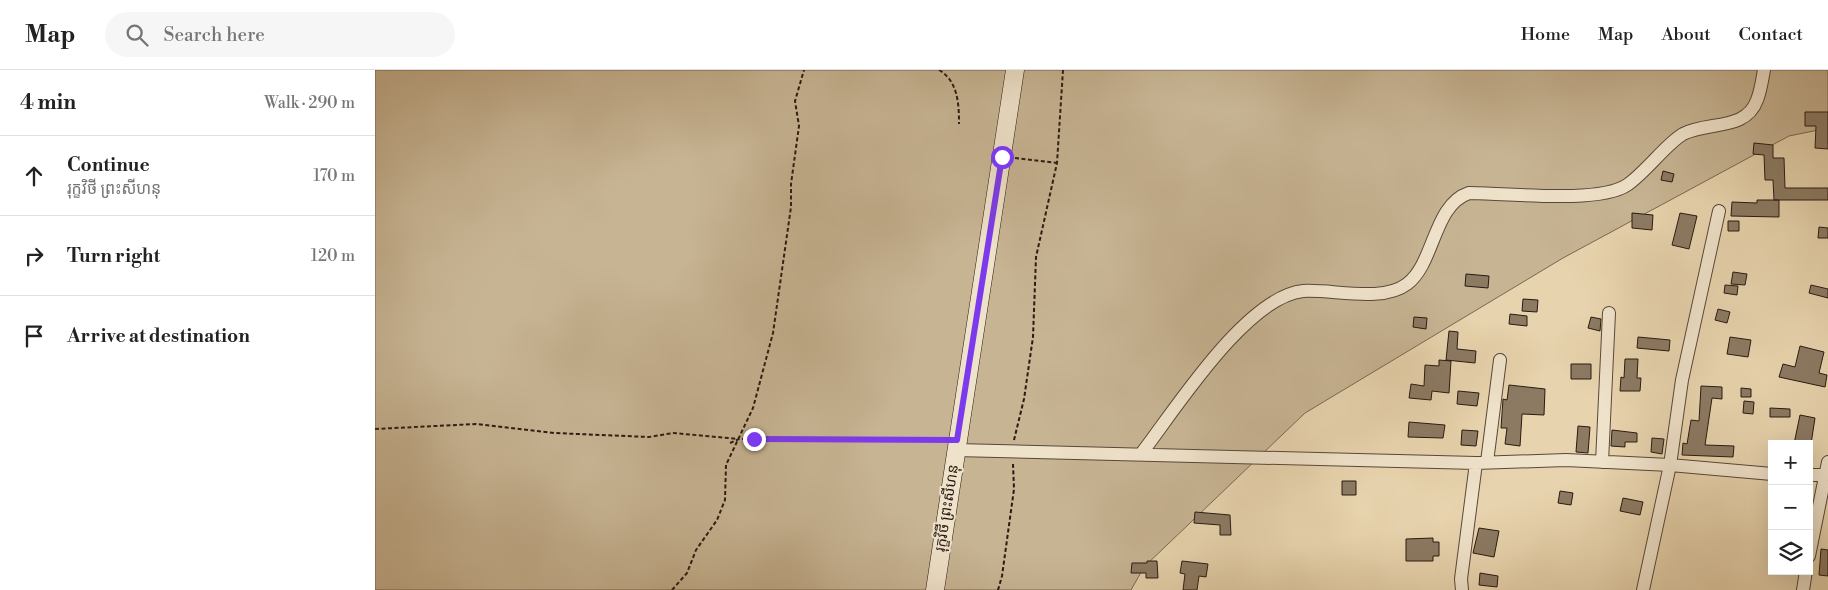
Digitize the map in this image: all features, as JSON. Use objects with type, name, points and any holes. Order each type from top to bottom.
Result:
[{"type":"street","name":"រុក្ខវិថី ព្រះសីហនុ","points":[[935,590],[1015,70]]},
{"type":"street","points":[[1141,454],[1226,344],[1245,324],[1274,302],[1303,291],[1372,294],[1391,291],[1405,286],[1411,281],[1429,251],[1449,206],[1461,196],[1469,193],[1537,197],[1610,192],[1625,187],[1645,172],[1680,136],[1696,128],[1741,120],[1745,117],[1757,100],[1764,70]]},
{"type":"street","points":[[1643,590],[1670,465],[1682,380],[1719,211]]},
{"type":"street","points":[[1602,462],[1609,313]]},
{"type":"street","points":[[1462,590],[1461,579],[1500,360]]},
{"type":"street","points":[[957,445],[1011,450],[1482,463],[1566,460],[1670,465],[1768,474]]},
{"type":"street","points":[[1813,536],[1828,462]]},
{"type":"street","points":[[1813,475],[1825,476]]},
{"type":"street","points":[[1803,590],[1805,575]]},
{"type":"path","points":[[672,590],[687,572],[696,550],[717,520],[725,500],[726,465],[753,408],[773,333],[791,207],[791,184],[799,126],[795,101],[804,70]]},
{"type":"path","points":[[939,70],[952,80],[959,109],[959,124]]},
{"type":"path","points":[[998,590],[1002,576],[1014,489],[1011,450],[1024,399],[1033,337],[1036,257],[1057,163],[1063,70]]},
{"type":"path","points":[[1002,157],[1057,163]]},
{"type":"path","points":[[375,429],[476,424],[554,433],[649,437],[673,433],[739,439],[957,445]]},
{"type":"path","points":[[730,443],[739,439]]},
{"type":"shaded area","points":[[375,70],[1828,70],[1828,128],[1789,136],[1563,258],[1305,413],[1144,567],[1131,590],[375,590]]},
{"type":"building","points":[[1805,112],[1828,112],[1828,149],[1815,148],[1816,126],[1805,126]]},
{"type":"building","points":[[1754,143],[1773,145],[1773,158],[1784,158],[1785,188],[1828,188],[1828,200],[1774,200],[1773,180],[1765,180],[1764,155],[1753,154]]},
{"type":"building","points":[[1663,171],[1674,174],[1672,182],[1661,180]]},
{"type":"building","points":[[1757,200],[1779,200],[1779,217],[1731,216],[1732,202],[1757,203]]},
{"type":"building","points":[[1632,213],[1653,215],[1652,230],[1632,228]]},
{"type":"building","points":[[1680,213],[1697,216],[1689,249],[1672,245]]},
{"type":"building","points":[[1728,221],[1739,221],[1739,231],[1728,231]]},
{"type":"building","points":[[1819,227],[1828,228],[1828,238],[1818,238]]},
{"type":"building","points":[[1733,272],[1747,274],[1745,285],[1731,284]]},
{"type":"building","points":[[1466,274],[1489,276],[1488,288],[1465,286]]},
{"type":"building","points":[[1725,285],[1738,286],[1737,295],[1724,293]]},
{"type":"building","points":[[1811,285],[1828,289],[1828,298],[1809,293]]},
{"type":"building","points":[[1523,299],[1538,300],[1537,312],[1522,311]]},
{"type":"building","points":[[1718,309],[1730,312],[1727,323],[1715,320]]},
{"type":"building","points":[[1510,314],[1527,316],[1527,326],[1509,324]]},
{"type":"building","points":[[1414,317],[1427,318],[1426,329],[1413,327]]},
{"type":"building","points":[[1591,317],[1601,319],[1600,331],[1588,328]]},
{"type":"building","points":[[1449,331],[1458,332],[1457,349],[1476,351],[1475,363],[1446,360]]},
{"type":"building","points":[[1638,337],[1670,340],[1669,351],[1637,348]]},
{"type":"building","points":[[1730,337],[1751,340],[1748,357],[1727,354]]},
{"type":"building","points":[[1800,346],[1824,352],[1819,373],[1827,375],[1825,387],[1779,377],[1783,364],[1795,367]]},
{"type":"building","points":[[1625,359],[1638,359],[1637,378],[1641,378],[1640,391],[1620,391],[1621,377],[1624,378]]},
{"type":"building","points":[[1439,360],[1451,361],[1449,393],[1432,391],[1431,400],[1409,398],[1411,384],[1424,386],[1425,365],[1439,366]]},
{"type":"building","points":[[1571,364],[1591,364],[1591,379],[1571,379]]},
{"type":"building","points":[[1509,385],[1545,389],[1544,415],[1522,414],[1520,446],[1505,444],[1507,428],[1501,428],[1503,399],[1507,400]]},
{"type":"building","points":[[1701,386],[1722,387],[1722,399],[1712,398],[1705,445],[1734,446],[1733,457],[1682,455],[1683,443],[1687,444],[1691,420],[1699,421]]},
{"type":"building","points":[[1741,388],[1751,389],[1751,397],[1741,397]]},
{"type":"building","points":[[1458,391],[1479,393],[1477,406],[1457,404]]},
{"type":"building","points":[[1744,401],[1754,402],[1753,414],[1743,413]]},
{"type":"building","points":[[1770,408],[1790,409],[1790,417],[1770,417]]},
{"type":"building","points":[[1800,415],[1815,418],[1812,440],[1795,440]]},
{"type":"building","points":[[1409,422],[1445,425],[1443,438],[1408,437]]},
{"type":"building","points":[[1578,426],[1590,427],[1588,453],[1576,452]]},
{"type":"building","points":[[1462,430],[1478,431],[1476,446],[1461,445]]},
{"type":"building","points":[[1612,430],[1637,433],[1637,442],[1625,442],[1625,447],[1611,446]]},
{"type":"building","points":[[1652,438],[1664,439],[1662,454],[1651,452]]},
{"type":"building","points":[[1342,481],[1356,481],[1356,495],[1342,495]]},
{"type":"building","points":[[1560,491],[1573,493],[1571,505],[1558,503]]},
{"type":"building","points":[[1623,498],[1643,502],[1640,515],[1620,511]]},
{"type":"building","points":[[1195,512],[1230,515],[1231,535],[1220,535],[1220,525],[1194,523]]},
{"type":"building","points":[[1479,528],[1499,531],[1494,557],[1473,553]]},
{"type":"building","points":[[1433,538],[1433,542],[1439,542],[1439,556],[1433,556],[1433,561],[1406,561],[1406,539]]},
{"type":"building","points":[[1821,549],[1828,550],[1828,576],[1819,575]]},
{"type":"building","points":[[1147,561],[1157,561],[1158,578],[1146,578],[1146,573],[1131,573],[1132,563],[1147,563]]},
{"type":"building","points":[[1182,561],[1208,564],[1206,577],[1199,576],[1197,590],[1183,590],[1185,574],[1180,573]]},
{"type":"building","points":[[1480,573],[1498,576],[1497,587],[1479,585]]},
{"type":"route","points":[[754,439],[957,440],[1002,157]]}]
